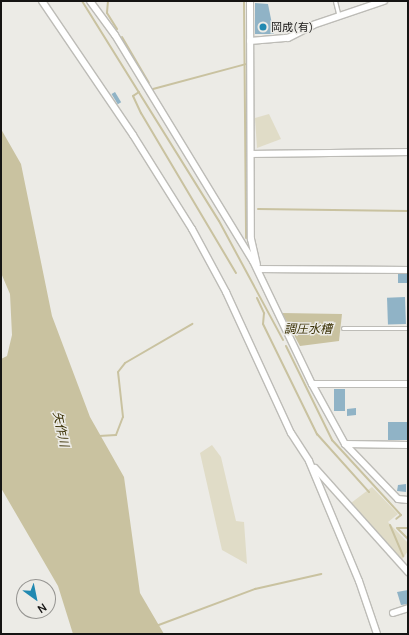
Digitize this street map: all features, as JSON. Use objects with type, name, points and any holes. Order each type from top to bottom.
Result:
[{"type":"street","points":[[42,1],[133,135],[192,230],[226,292],[290,433],[310,461],[408,572]]},
{"type":"street","points":[[90,1],[115,35],[258,269],[312,384],[345,444],[398,499],[408,500]]},
{"type":"street","points":[[250,1],[252,154],[251,239],[258,269]]},
{"type":"street","points":[[250,41],[288,38],[313,25],[384,1]]},
{"type":"street","points":[[252,154],[408,152]]},
{"type":"street","points":[[258,269],[408,270]]},
{"type":"street","points":[[312,384],[408,384]]},
{"type":"street","points":[[345,444],[408,444]]},
{"type":"street","points":[[310,461],[359,581],[377,634]]},
{"type":"street","points":[[393,613],[408,608]]},
{"type":"lane","points":[[335,1],[339,17]]},
{"type":"lane","points":[[343,328],[408,328]]},
{"type":"shaded area","points":[[269,114],[281,139],[257,148],[255,118]]},
{"type":"shaded area","points":[[212,445],[221,457],[236,521],[244,522],[247,564],[222,550],[200,453]]},
{"type":"shaded area","points":[[372,487],[398,514],[388,522],[408,543],[408,551],[401,561],[357,514],[351,503]]},
{"type":"water","name":"矢作川","points":[[1,129],[21,164],[52,316],[90,417],[124,477],[140,593],[164,634],[73,634],[56,579],[54,579],[1,488],[1,359],[7,356],[12,335],[10,294],[1,273]]},
{"type":"water","name":"調圧水槽","points":[[282,313],[342,314],[339,341],[300,346]]},
{"type":"building","points":[[255,3],[268,4],[274,34],[255,34]]},
{"type":"building","points":[[115,92],[121,102],[118,104],[112,94]]},
{"type":"building","points":[[398,274],[408,274],[408,283],[398,283]]},
{"type":"building","points":[[405,297],[406,324],[388,325],[387,298]]},
{"type":"building","points":[[334,389],[345,389],[345,411],[334,411]]},
{"type":"building","points":[[356,408],[356,415],[347,416],[347,409]]},
{"type":"building","points":[[388,422],[408,422],[408,440],[388,440]]},
{"type":"building","points":[[406,484],[406,492],[397,491],[398,485]]},
{"type":"building","points":[[408,590],[408,604],[401,605],[397,592]]},
{"type":"waterway","points":[[82,1],[219,221],[283,340]]},
{"type":"waterway","points":[[108,1],[107,13],[117,29]]},
{"type":"waterway","points":[[244,1],[246,238]]},
{"type":"waterway","points":[[122,37],[149,83]]},
{"type":"waterway","points":[[153,89],[246,64]]},
{"type":"waterway","points":[[139,92],[133,96],[141,113],[236,273]]},
{"type":"waterway","points":[[258,209],[408,211]]},
{"type":"waterway","points":[[257,298],[264,313],[263,324],[317,434],[369,492]]},
{"type":"waterway","points":[[99,436],[116,435],[123,417],[118,372],[125,363],[192,324]]},
{"type":"waterway","points":[[286,346],[332,440],[401,515],[396,519]]},
{"type":"waterway","points":[[390,525],[403,556]]},
{"type":"waterway","points":[[397,528],[408,539]]},
{"type":"waterway","points":[[398,528],[408,528]]},
{"type":"waterway","points":[[156,626],[255,589],[321,574]]},
{"type":"place","name":"岡成(有)","points":[[263,27]]}]
